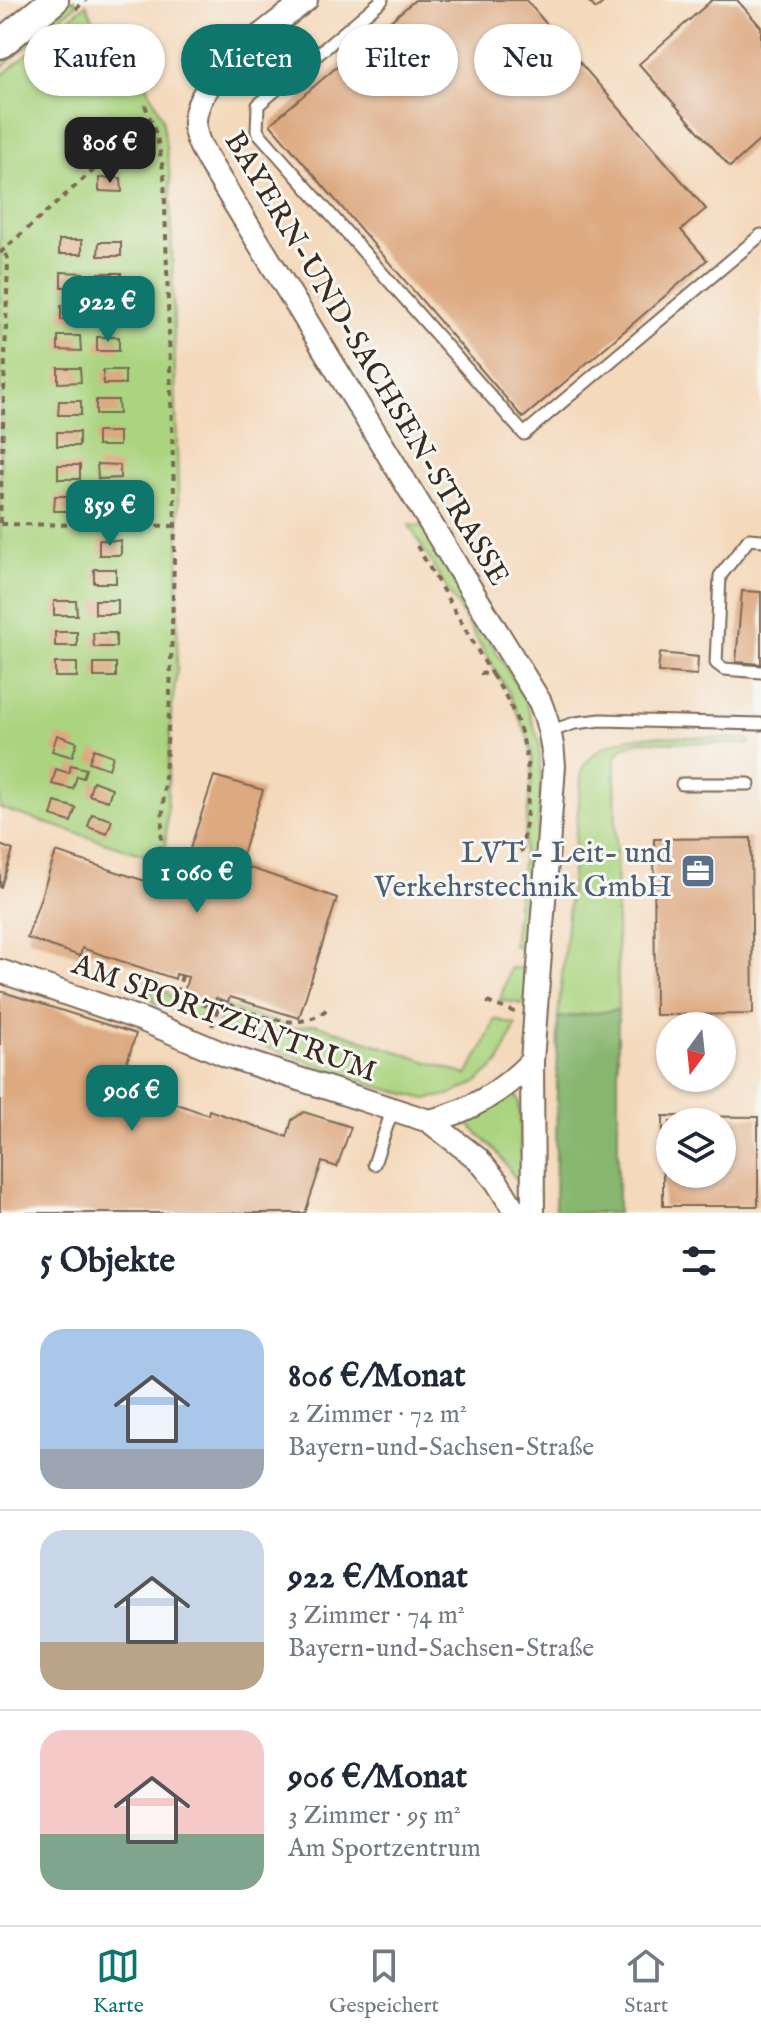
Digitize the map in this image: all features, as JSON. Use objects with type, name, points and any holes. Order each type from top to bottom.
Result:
[{"type":"street","points":[[0,44],[54,0]]},
{"type":"street","name":"BAYERN-UND-SACHSEN-STRASSE","points":[[306,0],[217,75],[199,102],[195,125],[197,138],[540,702],[551,731],[554,766],[532,1061],[533,1213]]},
{"type":"street","name":"AM SPORTZENTRUM","points":[[0,971],[143,1020],[228,1056],[429,1121],[478,1159],[516,1213]]},
{"type":"street","points":[[429,1121],[456,1114],[483,1100],[532,1061]]},
{"type":"lane","points":[[377,2],[258,105],[257,131],[524,434],[761,235]]},
{"type":"lane","points":[[761,540],[749,539],[720,576],[716,663],[724,669],[761,672]]},
{"type":"lane","points":[[551,731],[575,723],[601,720],[761,724]]},
{"type":"lane","points":[[682,784],[749,784]]},
{"type":"lane","points":[[374,1164],[392,1111]]},
{"type":"path","points":[[145,105],[157,137],[164,174],[175,526],[170,696],[160,856]]},
{"type":"path","points":[[150,120],[2,252],[8,259],[2,340],[0,524],[175,526]]},
{"type":"path","points":[[415,542],[504,692],[521,731],[528,762],[525,832],[522,850],[515,854]]},
{"type":"path","points":[[480,673],[492,675]]},
{"type":"path","points":[[182,976],[176,996],[218,1009]]},
{"type":"path","points":[[212,1025],[220,1001],[295,1024],[317,1018],[327,1009]]},
{"type":"path","points":[[487,1002],[520,1013],[535,1014]]},
{"type":"green space","points":[[67,0],[74,0],[77,4],[53,24],[37,24]]},
{"type":"green space","points":[[86,4],[96,24],[62,24]]},
{"type":"green space","points":[[24,35],[24,49],[0,69],[0,54]]},
{"type":"green space","points":[[24,57],[24,96],[152,96],[162,117],[170,176],[179,527],[177,669],[171,714],[165,862],[0,808],[0,77]]},
{"type":"green space","points":[[409,525],[422,526],[525,700],[539,741],[541,785],[529,946],[525,950],[513,945],[533,762],[528,738],[509,693]]},
{"type":"green space","points":[[632,738],[750,739],[749,744],[640,741],[618,752],[615,759],[618,1010],[558,1018],[582,769],[603,747]]},
{"type":"green space","points":[[510,968],[524,968],[528,975],[527,1002],[500,1000]]},
{"type":"green space","points":[[146,976],[159,981],[169,995],[211,1010],[207,1024],[153,1002]]},
{"type":"green space","points":[[224,1006],[294,1028],[315,1024],[467,1075],[495,1019],[516,1025],[499,1063],[476,1083],[449,1095],[426,1099],[379,1087],[216,1029]]},
{"type":"green space","points":[[618,1010],[618,1213],[555,1213],[558,1018]]},
{"type":"green space","points":[[514,1092],[519,1102],[522,1177],[516,1179],[496,1151],[464,1120],[487,1111]]},
{"type":"building","points":[[415,0],[526,0],[547,24],[474,24],[474,96],[581,96],[581,64],[706,209],[681,230],[707,260],[523,418],[270,124],[303,96],[321,96],[321,80],[337,67],[337,96],[458,96],[458,24],[387,24]]},
{"type":"building","points":[[587,0],[606,0],[596,9]]},
{"type":"building","points":[[712,0],[737,0],[761,27],[761,139],[730,167],[639,64]]},
{"type":"building","points":[[99,178],[121,178],[122,192],[99,191]]},
{"type":"building","points":[[59,240],[82,240],[82,254],[59,254]]},
{"type":"building","points":[[99,242],[121,242],[121,256],[98,256]]},
{"type":"building","points":[[61,272],[83,273],[83,287],[61,287]]},
{"type":"building","points":[[99,273],[121,273],[122,287],[99,287]]},
{"type":"building","points":[[61,305],[83,305],[83,320],[61,320]]},
{"type":"building","points":[[99,305],[121,306],[122,320],[99,320]]},
{"type":"building","points":[[58,336],[80,336],[81,351],[58,350]]},
{"type":"building","points":[[97,337],[119,337],[119,351],[97,351]]},
{"type":"building","points":[[58,368],[80,368],[81,382],[58,383]]},
{"type":"building","points":[[103,370],[125,370],[125,384],[103,384]]},
{"type":"building","points":[[96,400],[118,400],[119,414],[96,414]]},
{"type":"building","points":[[59,401],[81,401],[81,415],[58,415]]},
{"type":"building","points":[[57,432],[79,432],[79,446],[57,446]]},
{"type":"building","points":[[97,432],[119,432],[119,446],[97,446]]},
{"type":"building","points":[[97,464],[120,465],[120,478],[98,479]]},
{"type":"building","points":[[58,465],[80,465],[80,479],[58,479]]},
{"type":"building","points":[[55,496],[77,496],[77,511],[54,511]]},
{"type":"building","points":[[96,497],[118,497],[118,511],[96,511]]},
{"type":"building","points":[[99,540],[121,541],[121,555],[99,555]]},
{"type":"building","points":[[94,569],[116,569],[116,583],[94,583]]},
{"type":"building","points":[[742,591],[761,592],[761,664],[736,662]]},
{"type":"building","points":[[95,600],[118,600],[118,614],[95,614]]},
{"type":"building","points":[[54,601],[76,601],[77,615],[54,615]]},
{"type":"building","points":[[55,632],[77,632],[77,646],[55,646]]},
{"type":"building","points":[[93,633],[116,633],[116,647],[94,647]]},
{"type":"building","points":[[660,653],[698,657],[697,675],[658,672]]},
{"type":"building","points":[[55,663],[77,663],[77,677],[55,677]]},
{"type":"building","points":[[94,663],[116,663],[116,677],[94,677]]},
{"type":"building","points":[[57,735],[77,742],[72,757],[52,751]]},
{"type":"building","points":[[94,749],[113,756],[109,769],[89,762]]},
{"type":"building","points":[[71,765],[86,769],[83,778],[77,776],[73,789],[52,784],[56,769],[69,773]]},
{"type":"building","points":[[214,776],[263,790],[239,864],[337,898],[299,1018],[230,997],[228,1002],[216,998],[214,1006],[183,996],[188,977],[176,974],[175,979],[82,948],[80,956],[27,938],[56,852],[176,891]]},
{"type":"building","points":[[93,781],[112,788],[108,801],[89,795]]},
{"type":"building","points":[[55,802],[76,808],[71,822],[51,816]]},
{"type":"building","points":[[92,814],[112,820],[107,834],[88,827]]},
{"type":"building","points":[[751,838],[753,1014],[656,1012],[655,1015],[654,839]]},
{"type":"building","points":[[0,845],[13,850],[1,887],[0,887]]},
{"type":"building","points":[[0,991],[136,1034],[120,1084],[208,1115],[209,1110],[287,1137],[292,1120],[304,1112],[351,1127],[337,1167],[322,1162],[305,1213],[0,1213]]},
{"type":"building","points":[[736,1117],[758,1117],[758,1206],[663,1206],[663,1188],[736,1188]]},
{"type":"place","name":"LVT - Leit- und Verkehrstechnik GmbH","points":[[698,871]]}]
